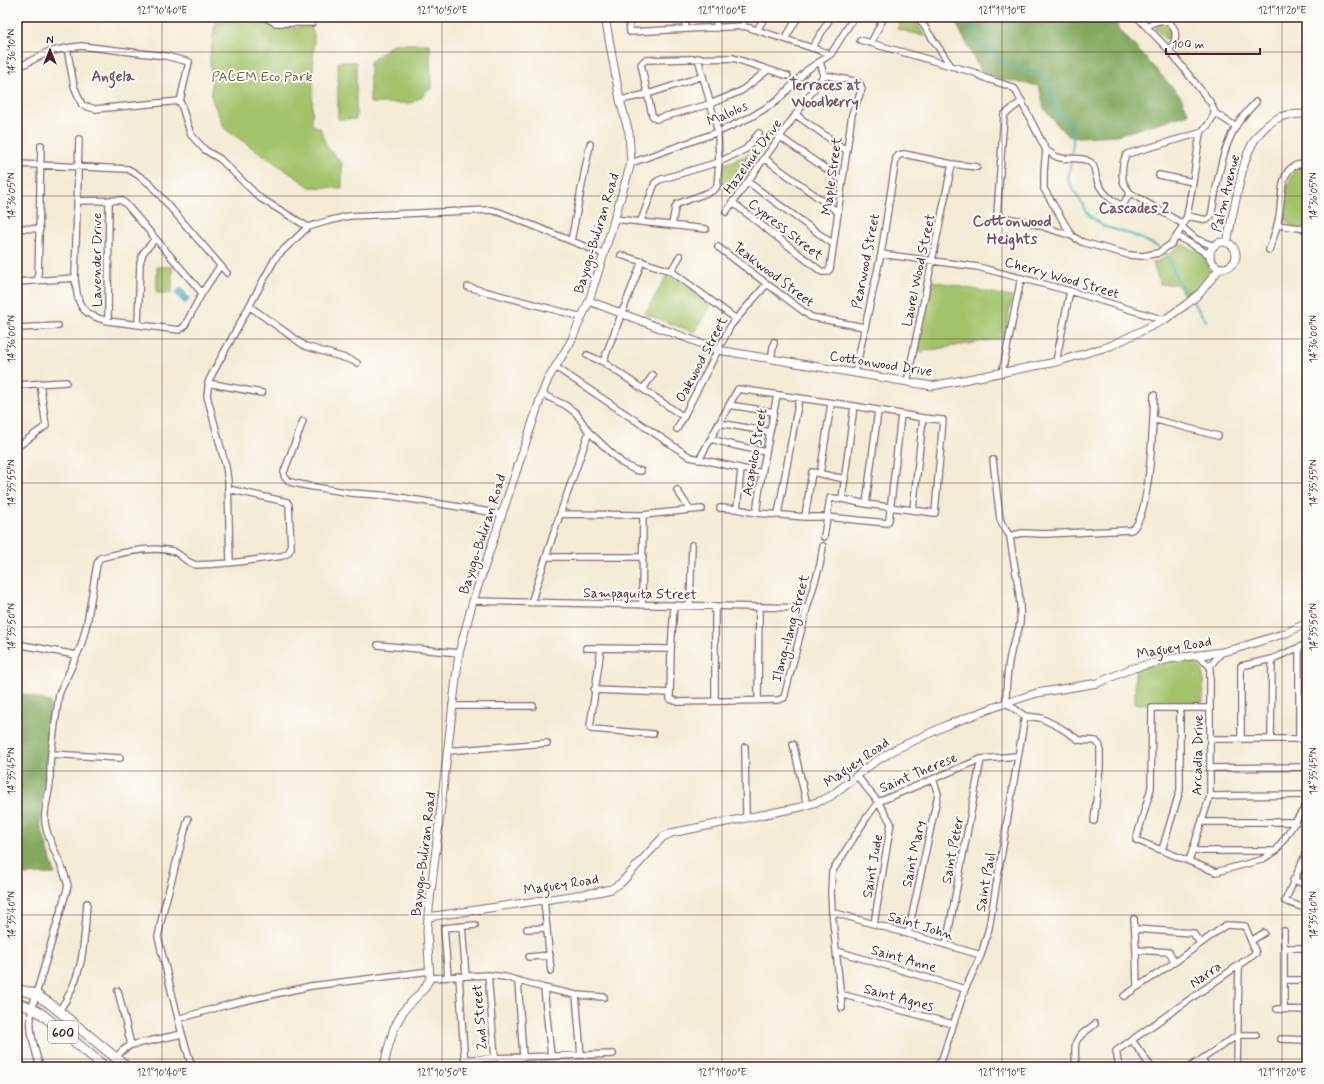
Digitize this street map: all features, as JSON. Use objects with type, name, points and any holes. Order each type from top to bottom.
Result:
[{"type":"main road","name":"600","points":[[17,989],[35,994],[127,1067]]},
{"type":"main road","name":"600","points":[[17,1003],[32,1008],[43,1015],[106,1067]]},
{"type":"street","points":[[264,17],[276,23],[312,23]]},
{"type":"street","name":"Bayugo-Buliran Road","points":[[430,975],[427,931],[428,917],[458,653],[473,601],[542,394],[548,379],[557,368],[570,343],[589,301],[631,163],[629,133],[620,100],[605,17]]},
{"type":"street","points":[[629,17],[630,32],[744,26],[831,54],[854,17]]},
{"type":"street","points":[[684,17],[686,29]]},
{"type":"street","points":[[715,17],[717,28]]},
{"type":"street","points":[[743,17],[744,26]]},
{"type":"street","points":[[757,30],[765,17]]},
{"type":"street","points":[[785,39],[798,17]]},
{"type":"street","points":[[812,48],[831,17]]},
{"type":"street","points":[[871,43],[884,17]]},
{"type":"street","points":[[915,17],[920,20],[951,66]]},
{"type":"street","points":[[1137,17],[1169,50],[1211,103],[1215,113],[1235,126]]},
{"type":"street","points":[[1147,27],[1153,22],[1161,20],[1169,22],[1172,25],[1176,36],[1175,44],[1169,50]]},
{"type":"street","points":[[860,40],[976,73],[983,78],[1007,84],[1015,89],[1046,150],[1044,188],[1072,236]]},
{"type":"street","points":[[17,68],[48,52],[81,46],[166,56],[189,62],[180,101],[191,135],[205,150],[220,159],[260,198],[308,228]]},
{"type":"street","points":[[67,48],[74,86],[82,105],[95,109],[180,101]]},
{"type":"street","name":"Malolos","points":[[631,163],[718,132],[751,117],[777,101],[807,70],[831,54]]},
{"type":"street","points":[[672,225],[677,204],[715,190],[717,186],[719,162],[718,132],[698,58]]},
{"type":"street","points":[[768,70],[741,91],[710,104],[656,119],[652,115],[641,66],[644,61],[733,58],[788,76]]},
{"type":"street","points":[[820,62],[824,75]]},
{"type":"street","name":"Maple Street","points":[[824,75],[858,82],[862,89],[852,114],[830,269],[827,272]]},
{"type":"street","name":"Hazelnut Drive","points":[[726,212],[824,75]]},
{"type":"street","points":[[620,100],[648,94],[703,76]]},
{"type":"street","points":[[1022,101],[1004,115],[997,215],[999,217],[1025,221],[1072,236],[1082,242],[1129,254],[1143,256],[1158,253],[1171,244],[1177,236],[1187,216],[1200,133]]},
{"type":"street","points":[[1187,216],[1207,220],[1211,216],[1223,157],[1235,126],[1256,102]]},
{"type":"street","points":[[1214,246],[1196,239],[1182,226],[1130,193],[1124,185],[1123,179],[1124,157],[1127,154],[1200,133],[1215,113]]},
{"type":"street","name":"Palm Avenue","points":[[1227,243],[1244,161],[1251,146],[1270,123],[1281,117],[1292,114],[1307,114]]},
{"type":"street","points":[[796,115],[846,150]]},
{"type":"street","points":[[641,221],[655,183],[660,180],[719,162],[746,149],[759,133]]},
{"type":"street","points":[[780,137],[842,180]]},
{"type":"street","points":[[79,139],[75,278],[77,299],[81,308],[98,318],[179,330],[184,327],[202,293],[220,266]]},
{"type":"street","points":[[571,241],[590,144]]},
{"type":"street","points":[[38,280],[41,145]]},
{"type":"street","points":[[1046,150],[1058,157],[1086,160],[1090,162],[1093,165],[1097,180],[1104,193],[1111,200],[1120,205],[1124,203],[1130,193]]},
{"type":"street","name":"Pearwood Street","points":[[855,373],[881,254],[896,158],[899,155],[904,154],[952,164]]},
{"type":"street","points":[[764,158],[838,212]]},
{"type":"street","points":[[17,164],[128,170],[138,175],[150,184],[227,273]]},
{"type":"street","points":[[952,164],[977,167]]},
{"type":"street","name":"Laurel Wood Street","points":[[907,382],[952,164]]},
{"type":"street","points":[[1269,250],[1280,216],[1282,188],[1285,176],[1296,164],[1307,164]]},
{"type":"street","points":[[1159,175],[1193,182]]},
{"type":"street","points":[[748,182],[833,244]]},
{"type":"street","name":"Lavender Drive","points":[[108,320],[109,200]]},
{"type":"street","points":[[77,201],[121,200],[202,293]]},
{"type":"street","name":"Cypress Street","points":[[732,202],[822,272],[827,272]]},
{"type":"street","points":[[230,563],[226,467],[207,396],[208,383],[276,257],[283,249],[308,228],[349,216],[490,210],[499,212],[604,254]]},
{"type":"street","points":[[614,219],[641,221],[706,230]]},
{"type":"street","points":[[1277,225],[1307,229]]},
{"type":"street","points":[[17,228],[40,230]]},
{"type":"street","points":[[1177,236],[1210,255],[1215,265],[1220,268],[1230,266],[1236,258],[1234,248],[1227,243],[1218,243],[1214,246],[1210,255]]},
{"type":"street","points":[[138,324],[140,263],[143,253],[155,239]]},
{"type":"street","name":"Teakwood Street","points":[[718,247],[811,318],[864,327]]},
{"type":"street","name":"Cherry Wood Street","points":[[881,254],[978,267],[1070,291],[1164,320]]},
{"type":"street","points":[[621,255],[671,271],[736,319]]},
{"type":"street","points":[[671,271],[680,256]]},
{"type":"street","points":[[604,362],[642,261]]},
{"type":"street","name":"Cottonwood Drive","points":[[589,301],[718,350],[932,386],[1056,362],[1110,346],[1164,320],[1200,293],[1220,268]]},
{"type":"street","points":[[17,282],[75,278]]},
{"type":"street","points":[[1002,373],[1021,278]]},
{"type":"street","name":"Oakwood Street","points":[[677,429],[731,325],[766,285]]},
{"type":"street","points":[[468,287],[582,317]]},
{"type":"street","points":[[1056,362],[1070,291]]},
{"type":"street","points":[[249,306],[305,346],[357,363]]},
{"type":"street","points":[[17,328],[58,326]]},
{"type":"street","points":[[771,359],[774,342]]},
{"type":"street","points":[[587,355],[604,362],[684,417]]},
{"type":"street","points":[[557,368],[690,457],[762,473]]},
{"type":"street","points":[[643,389],[653,375]]},
{"type":"street","points":[[17,385],[66,382]]},
{"type":"street","points":[[208,383],[262,393]]},
{"type":"street","points":[[17,447],[46,426],[40,384]]},
{"type":"street","points":[[699,460],[738,389],[831,404],[854,406],[901,415],[943,420],[934,513],[830,498],[824,537]]},
{"type":"street","points":[[542,394],[565,404],[576,413],[589,432],[622,463],[635,470],[642,471]]},
{"type":"street","name":"Acapolco Street","points":[[756,513],[777,395]]},
{"type":"street","points":[[1010,536],[1022,533],[1044,534],[1131,530],[1134,528],[1146,496],[1150,468],[1154,395]]},
{"type":"street","points":[[778,514],[800,399]]},
{"type":"street","points":[[820,474],[831,404]]},
{"type":"street","points":[[729,405],[774,412]]},
{"type":"street","points":[[842,499],[854,406]]},
{"type":"street","points":[[866,504],[878,411]]},
{"type":"street","points":[[720,508],[737,509],[756,513],[805,517],[828,517],[885,524],[888,521],[901,415]]},
{"type":"street","points":[[913,510],[923,418]]},
{"type":"street","points":[[1153,419],[1218,436]]},
{"type":"street","points":[[303,421],[284,472],[284,476],[289,481],[308,486],[351,493],[392,496],[502,514]]},
{"type":"street","points":[[720,423],[770,432]]},
{"type":"street","points":[[531,602],[589,432]]},
{"type":"street","points":[[711,439],[766,452]]},
{"type":"street","points":[[993,460],[1000,519],[1010,536],[1021,609],[1020,624],[1012,645],[1008,663],[1006,703],[1025,716],[1041,718],[1061,728],[1079,740],[1096,741],[1100,746],[1100,767],[1094,821]]},
{"type":"street","points":[[737,509],[741,469]]},
{"type":"street","points":[[805,517],[812,472],[845,479]]},
{"type":"street","points":[[40,1067],[30,1031],[32,1008],[68,886],[66,875],[57,858],[46,827],[45,807],[50,783],[51,754],[59,694],[81,646],[87,623],[97,564],[100,558],[110,555],[151,550],[175,552],[195,565],[230,563],[282,556],[288,553],[291,548],[289,505],[287,502],[228,489]]},
{"type":"street","points":[[677,490],[690,510]]},
{"type":"street","points":[[560,514],[643,515],[702,509]]},
{"type":"street","points":[[642,605],[643,515]]},
{"type":"street","points":[[690,605],[692,546]]},
{"type":"street","name":"Ilang-ilang Street","points":[[758,700],[778,700],[784,698],[807,608],[820,565],[823,546]]},
{"type":"street","points":[[546,557],[643,558]]},
{"type":"street","name":"Sampaguita Street","points":[[473,601],[807,608]]},
{"type":"street","points":[[674,606],[670,693],[670,699],[674,701],[758,700],[759,607]]},
{"type":"street","points":[[715,606],[715,700]]},
{"type":"street","name":"Maguey Road","points":[[428,917],[611,889],[621,882],[663,837],[671,833],[806,806],[823,800],[831,796],[873,763],[896,749],[947,725],[1037,693],[1098,683],[1130,669],[1169,659],[1222,652],[1286,633],[1307,623]]},
{"type":"street","points":[[17,644],[76,655]]},
{"type":"street","points":[[1242,739],[1241,666],[1272,659],[1307,644]]},
{"type":"street","points":[[378,645],[458,653]]},
{"type":"street","points":[[586,648],[671,649]]},
{"type":"street","points":[[601,648],[594,690],[591,729],[653,734]]},
{"type":"street","points":[[1300,648],[1300,739]]},
{"type":"street","points":[[1196,655],[1210,668],[1222,652]]},
{"type":"street","points":[[1271,739],[1272,659]]},
{"type":"street","name":"Arcadia Drive","points":[[1189,861],[1210,796],[1210,668]]},
{"type":"street","points":[[594,690],[670,693]]},
{"type":"street","points":[[452,706],[533,706]]},
{"type":"street","points":[[1210,708],[1152,708],[1151,788],[1136,840],[1216,872],[1261,860],[1276,851],[1307,804]]},
{"type":"street","points":[[1162,850],[1180,790],[1180,708]]},
{"type":"street","name":"Saint Paul","points":[[936,1067],[942,1059],[965,989],[980,955],[989,928],[1025,716]]},
{"type":"street","points":[[1210,739],[1307,739]]},
{"type":"street","points":[[447,751],[547,743]]},
{"type":"street","points":[[793,744],[806,806]]},
{"type":"street","points":[[745,747],[746,818]]},
{"type":"street","points":[[51,754],[120,758]]},
{"type":"street","name":"Saint Therese","points":[[842,1008],[832,912],[832,872],[878,802],[981,759],[1018,756]]},
{"type":"street","name":"Saint Peter","points":[[946,945],[981,759]]},
{"type":"street","points":[[1210,768],[1307,767]]},
{"type":"street","name":"Saint Jude","points":[[857,776],[878,802],[891,823],[874,924]]},
{"type":"street","name":"Saint Mary","points":[[908,934],[938,794],[933,778]]},
{"type":"street","points":[[1210,796],[1307,795]]},
{"type":"street","points":[[188,819],[163,912],[158,937],[178,1019],[192,1067]]},
{"type":"street","points":[[1202,822],[1296,822]]},
{"type":"street","points":[[1193,851],[1276,851]]},
{"type":"street","points":[[1307,851],[1305,860],[1293,880],[1285,901],[1307,909]]},
{"type":"street","points":[[1293,880],[1307,885]]},
{"type":"street","points":[[544,900],[551,971]]},
{"type":"street","points":[[59,1012],[66,1001],[78,974],[84,952],[87,903]]},
{"type":"street","name":"Saint John","points":[[832,912],[980,955]]},
{"type":"street","points":[[1134,920],[1137,987]]},
{"type":"street","points":[[448,977],[444,928],[475,925]]},
{"type":"street","points":[[1124,996],[1175,962],[1226,925],[1245,926],[1256,952],[1239,966]]},
{"type":"street","points":[[462,926],[466,976]]},
{"type":"street","points":[[527,929],[547,928]]},
{"type":"street","points":[[1135,929],[1192,933],[1200,943]]},
{"type":"street","points":[[1284,931],[1284,1009]]},
{"type":"street","points":[[1251,940],[1264,933]]},
{"type":"street","points":[[1284,948],[1307,948]]},
{"type":"street","points":[[1136,950],[1169,952],[1175,962]]},
{"type":"street","name":"Saint Anne","points":[[837,951],[965,989]]},
{"type":"street","points":[[529,957],[550,955]]},
{"type":"street","name":"Narra","points":[[1237,1067],[1239,966]]},
{"type":"street","name":"Narra","points":[[1119,1067],[1116,1051],[1239,966]]},
{"type":"street","points":[[178,1019],[230,1004],[311,986],[430,975],[448,977],[488,975],[505,977],[576,995],[604,997]]},
{"type":"street","points":[[384,1067],[386,1052],[394,1028],[404,1010],[424,989],[430,975]]},
{"type":"street","name":"2nd Street","points":[[488,975],[495,1058]]},
{"type":"street","points":[[459,976],[465,1067]]},
{"type":"street","points":[[1284,980],[1307,980]]},
{"type":"street","points":[[518,981],[523,1056]]},
{"type":"street","points":[[544,988],[551,1056]]},
{"type":"street","points":[[118,991],[131,1045]]},
{"type":"street","name":"Saint Agnes","points":[[840,994],[953,1024]]},
{"type":"street","points":[[576,995],[581,1055]]},
{"type":"street","points":[[1277,1009],[1307,1010]]},
{"type":"street","points":[[1076,1067],[1076,1040],[1095,1024]]},
{"type":"street","points":[[116,1058],[122,1050],[131,1045],[182,1034]]},
{"type":"street","points":[[1190,1067],[1238,1035],[1256,1035]]},
{"type":"street","points":[[1281,1039],[1307,1040]]},
{"type":"street","points":[[1132,1040],[1150,1067]]},
{"type":"street","points":[[465,1059],[613,1054]]},
{"type":"street","points":[[1202,1059],[1206,1067]]},
{"type":"green space","name":"PACEM Eco Park","points":[[216,17],[260,17],[266,22],[278,27],[311,27],[314,34],[312,125],[320,128],[327,147],[342,163],[342,188],[310,187],[225,129],[212,100],[210,57]]},
{"type":"green space","points":[[902,17],[907,17],[914,20],[925,36],[897,29]]},
{"type":"green space","points":[[953,17],[1112,17],[1119,29],[1181,97],[1189,114],[1117,135],[1079,137],[1068,136],[1044,108],[1039,86],[983,76]]},
{"type":"green space","points":[[1163,23],[1171,28],[1171,38],[1165,39],[1156,30],[1156,26]]},
{"type":"green space","points":[[393,44],[430,44],[431,89],[425,91],[425,95],[411,103],[370,103],[370,62]]},
{"type":"green space","points":[[338,62],[356,62],[356,119],[338,119]]},
{"type":"green space","points":[[751,154],[722,190],[722,165]]},
{"type":"green space","points":[[1307,167],[1307,228],[1298,228],[1289,224],[1286,219],[1286,195],[1290,179],[1294,173],[1299,168]]},
{"type":"green space","points":[[1181,244],[1204,255],[1212,273],[1205,283],[1187,300],[1177,284],[1160,284],[1153,263],[1166,257]]},
{"type":"green space","points":[[157,267],[172,267],[172,293],[157,293]]},
{"type":"green space","points":[[668,273],[712,304],[694,332],[645,314]]},
{"type":"green space","points":[[933,281],[1012,297],[1004,338],[918,352]]},
{"type":"green space","points":[[1189,656],[1203,671],[1203,702],[1135,704],[1135,669]]},
{"type":"green space","points":[[17,692],[50,702],[47,760],[40,823],[55,874],[17,875]]},
{"type":"water","points":[[181,288],[190,299],[185,304],[175,293]]},
{"type":"waterway","points":[[964,17],[987,51],[1014,68],[1039,73],[1047,83],[1058,114],[1072,125],[1073,143],[1068,181],[1089,215],[1103,226],[1133,235],[1161,248],[1169,259],[1177,279],[1190,298]]},
{"type":"waterway","points":[[1193,302],[1206,321]]},
{"type":"district","name":"Angela","points":[[113,76]]},
{"type":"district","name":"Terraces at Woodberry","points":[[825,94]]},
{"type":"district","name":"Cascades 2","points":[[1134,208]]},
{"type":"district","name":"Cottonwood Heights","points":[[1012,229]]}]
